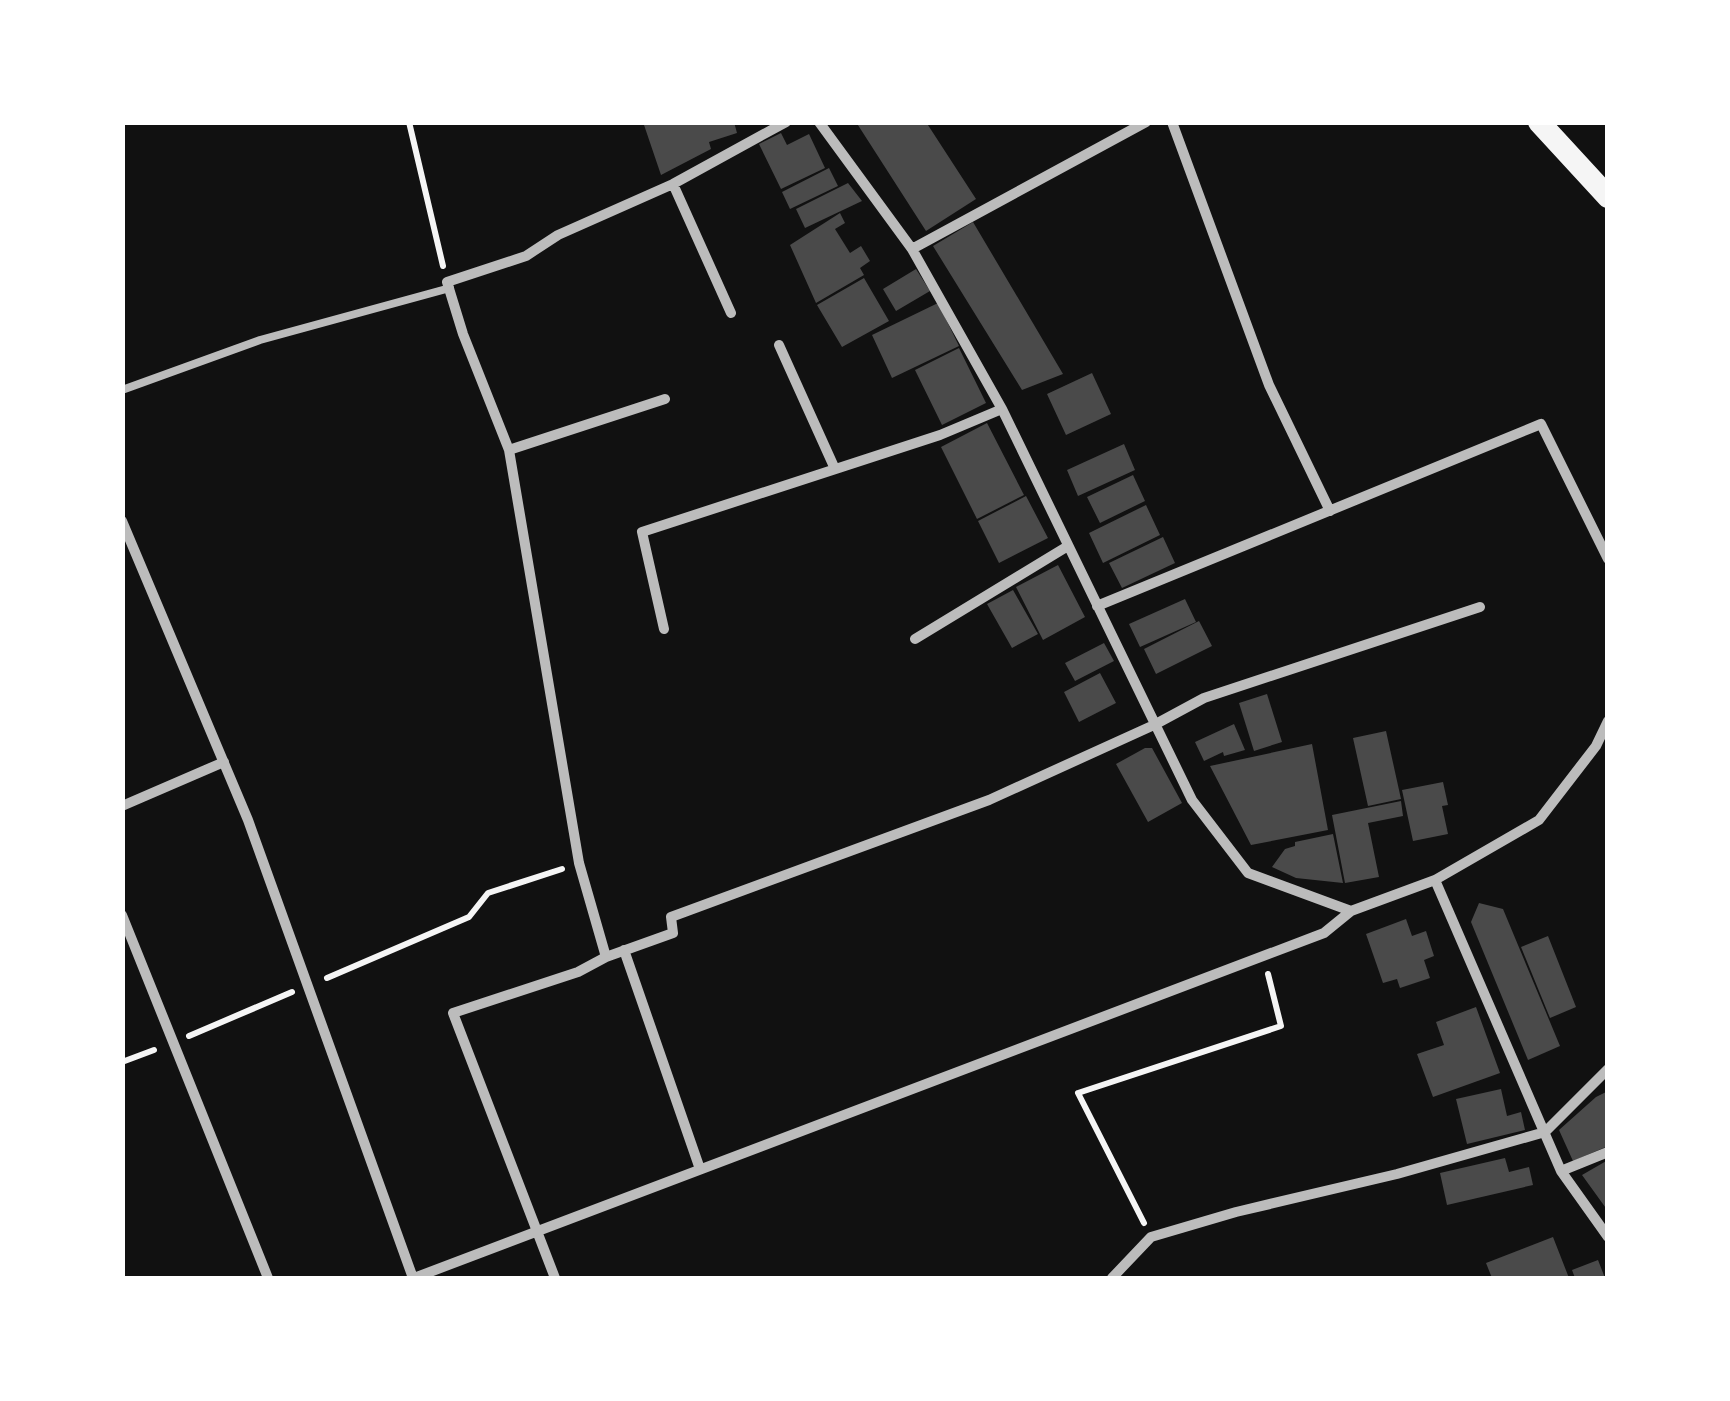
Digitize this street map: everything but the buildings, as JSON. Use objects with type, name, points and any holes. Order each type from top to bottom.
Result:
[{"type":"main road","points":[[1540,122],[1608,197]]},
{"type":"street","points":[[606,957],[579,863],[510,450],[463,334],[448,285],[526,256],[558,235],[673,184],[786,122]]},
{"type":"street","points":[[819,122],[912,249],[1002,410],[1192,800],[1248,872],[1352,911]]},
{"type":"street","points":[[912,249],[1146,122]]},
{"type":"street","points":[[1172,122],[1269,385],[1330,511]]},
{"type":"street","points":[[673,184],[730,313]]},
{"type":"street","points":[[779,345],[835,469]]},
{"type":"street","points":[[510,450],[665,400]]},
{"type":"street","points":[[664,629],[642,532],[1002,410]]},
{"type":"street","points":[[1097,606],[1541,424],[1608,558]]},
{"type":"street","points":[[122,521],[224,762],[413,1278],[1324,933],[1352,911],[1435,880],[1538,820],[1596,746],[1608,722]]},
{"type":"street","points":[[915,639],[1068,546]]},
{"type":"street","points":[[555,1278],[453,1013],[578,972],[606,957],[673,933],[671,917],[989,800],[1204,698],[1480,608]]},
{"type":"street","points":[[122,806],[224,762]]},
{"type":"street","points":[[1435,880],[1561,1171],[1608,1237]]},
{"type":"street","points":[[122,915],[268,1278]]},
{"type":"street","points":[[624,950],[700,1170]]},
{"type":"street","points":[[1112,1278],[1151,1237],[1545,1132],[1608,1069]]},
{"type":"street","points":[[1561,1171],[1608,1152]]},
{"type":"lane","points":[[122,390],[260,340],[448,285]]},
{"type":"path","points":[[409,122],[448,285]]},
{"type":"path","points":[[122,1062],[468,917],[488,893],[579,863]]},
{"type":"path","points":[[1151,1237],[1078,1093],[1281,1026],[1262,954]]}]
